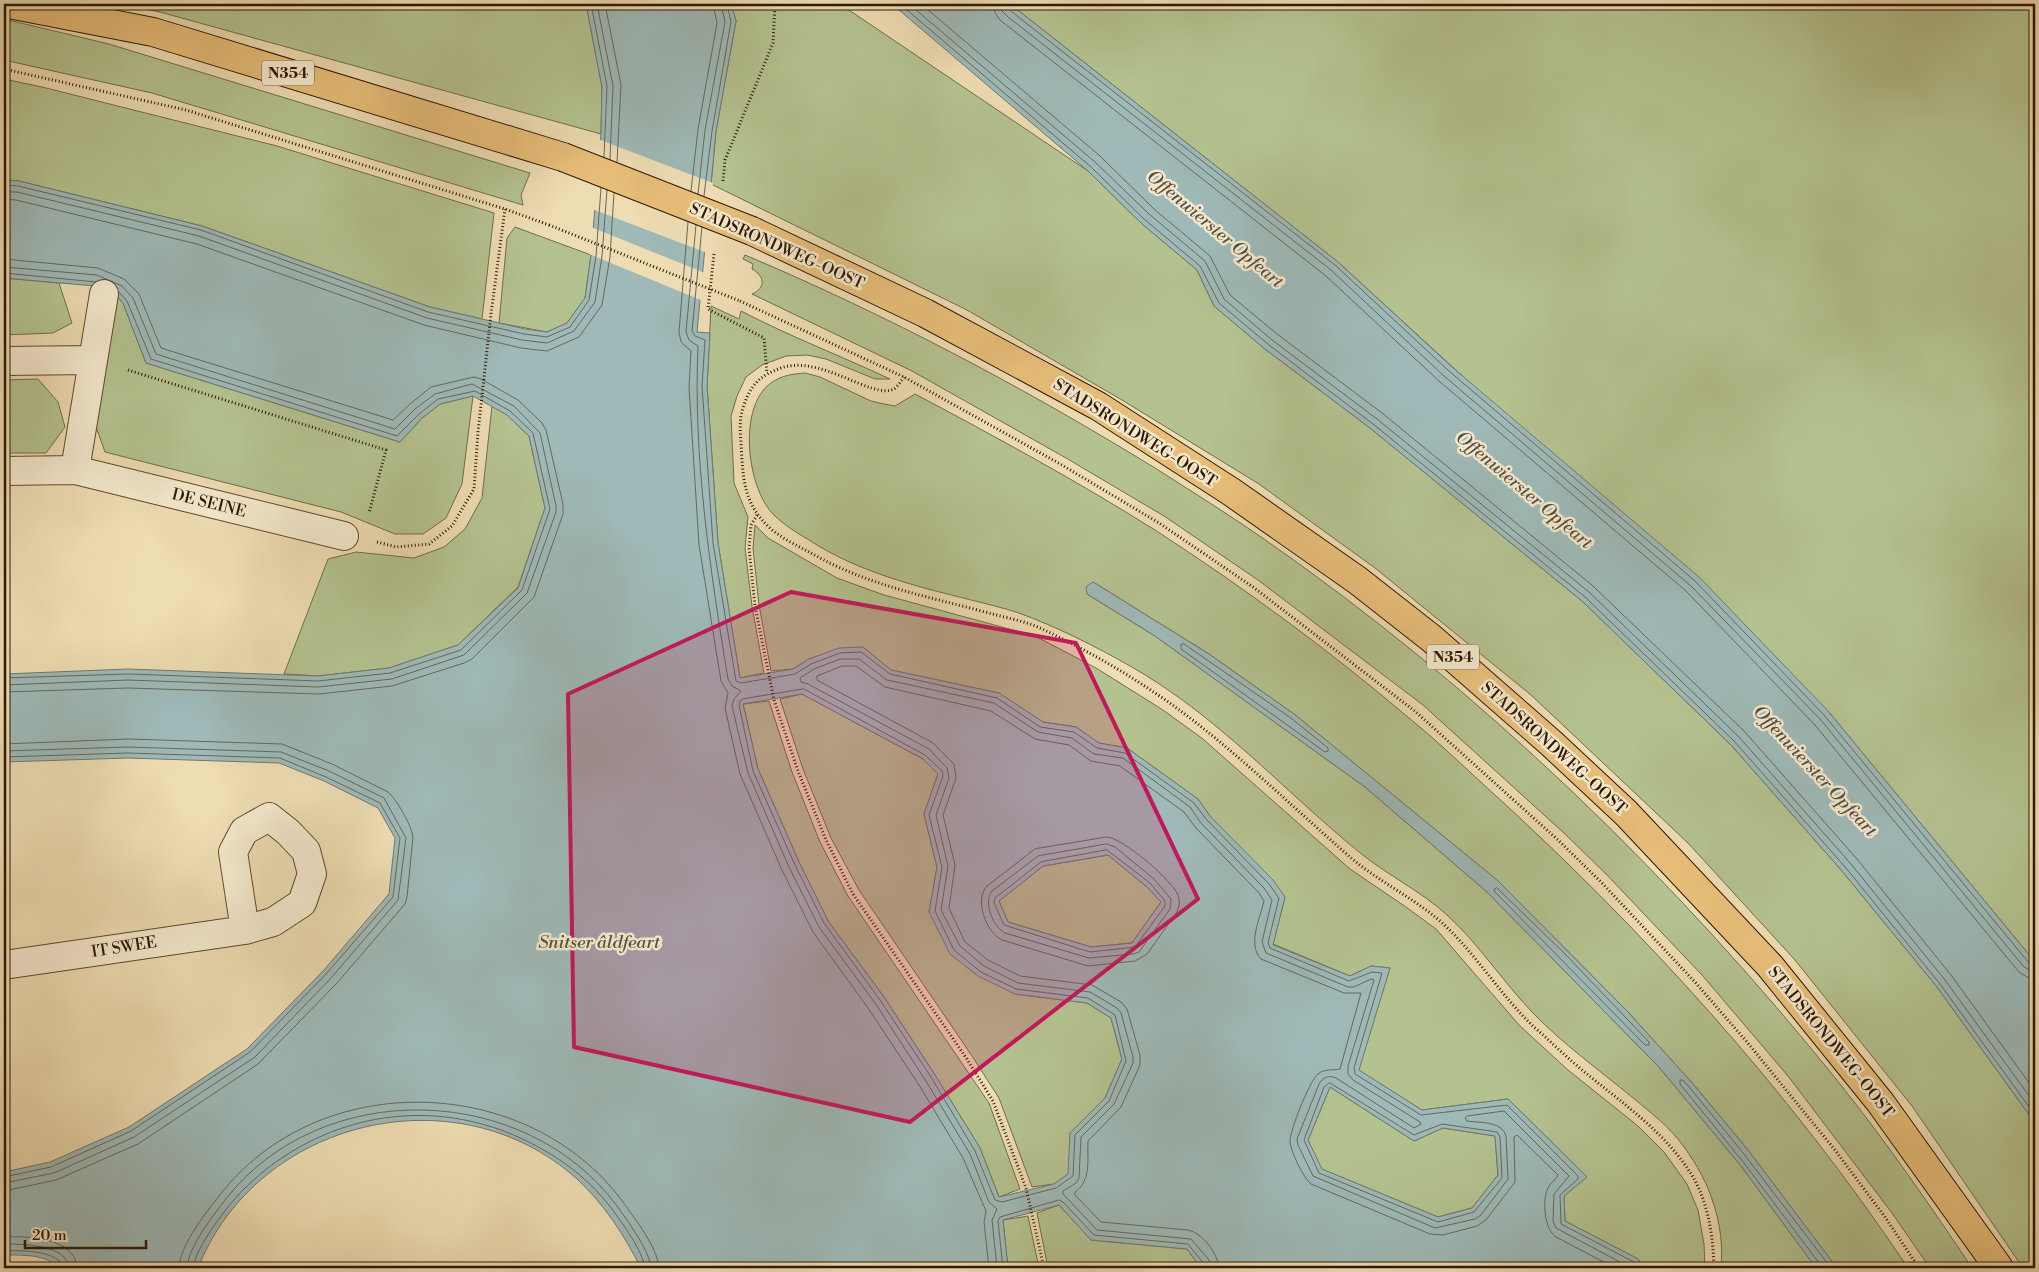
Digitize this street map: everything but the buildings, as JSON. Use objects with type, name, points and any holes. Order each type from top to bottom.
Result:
[{"type":"main road","name":"STADSRONDWEG-OOST","points":[[9,4],[153,32],[563,157],[752,231],[925,313],[1098,406],[1230,491],[1357,580],[1431,638],[1544,736],[1626,812],[1770,966],[1880,1102],[1999,1268]]},
{"type":"street","points":[[75,470],[104,294]]},
{"type":"street","points":[[4,361],[94,360]]},
{"type":"street","name":"DE SEINE","points":[[4,471],[75,470],[353,537]]},
{"type":"street","name":"IT SWEE","points":[[4,965],[245,930]]},
{"type":"path","points":[[4,68],[186,110],[505,209],[550,225],[740,301],[904,377],[1062,465],[1160,523],[1253,587],[1416,712],[1595,876],[1694,981],[1748,1042],[1835,1150],[1919,1268]]},
{"type":"path","points":[[94,360],[386,450],[353,537],[396,547],[428,544],[452,526],[474,489],[478,432],[491,314],[505,209]]},
{"type":"path","points":[[904,377],[894,388],[879,389],[823,368],[806,364],[781,368],[767,373],[754,382],[740,417],[743,482],[749,501],[757,515],[774,531],[841,570],[887,587],[1038,627],[1101,660],[1168,702],[1208,732],[1355,861],[1412,899],[1442,923],[1527,1020],[1574,1063],[1645,1120],[1671,1146],[1694,1179],[1706,1208],[1713,1243],[1714,1268]]},
{"type":"path","points":[[757,515],[750,525],[749,548],[755,606],[774,700],[798,770],[826,840],[853,894],[967,1059],[993,1100],[1026,1188],[1044,1268]]},
{"type":"highlighted area","points":[[791,592],[1076,643],[1198,899],[910,1122],[574,1047],[568,694]]},
{"type":"green space","points":[[119,4],[578,4],[587,9],[602,87],[601,134],[160,12]]},
{"type":"green space","points":[[731,4],[840,4],[1088,171],[1141,223],[1197,270],[1214,306],[1265,349],[1370,428],[1582,601],[1731,745],[1842,871],[1937,987],[2035,1123],[2035,1268],[2023,1268],[1912,1106],[1795,960],[1688,843],[1531,695],[1375,568],[1259,484],[1122,400],[967,310],[711,184],[716,131],[736,21]]},
{"type":"green space","points":[[1010,4],[2035,4],[2035,962],[1828,711],[1338,262]]},
{"type":"green space","points":[[4,19],[109,44],[530,173],[521,195],[523,205],[152,93],[4,60]]},
{"type":"green space","points":[[4,79],[277,146],[494,213],[482,319],[430,307],[202,226],[19,181],[4,180]]},
{"type":"green space","points":[[515,227],[591,255],[585,298],[567,323],[547,332],[499,323],[507,238]]},
{"type":"green space","points":[[745,255],[902,327],[1005,381],[1105,438],[1264,539],[1344,597],[1422,659],[1498,723],[1571,790],[1642,860],[1710,933],[1776,1007],[1840,1084],[1908,1174],[1972,1268],[1930,1268],[1892,1213],[1788,1076],[1702,975],[1606,874],[1565,834],[1423,705],[1258,580],[1164,516],[912,371],[752,294],[760,289],[762,282],[759,275],[752,269],[753,264],[743,259]]},
{"type":"green space","points":[[4,278],[59,283],[72,323],[53,333],[4,335]]},
{"type":"green space","points":[[116,295],[123,303],[146,363],[400,442],[422,418],[440,404],[473,396],[462,484],[446,518],[423,534],[395,534],[341,512],[105,452],[95,424]]},
{"type":"green space","points":[[711,306],[739,319],[741,311],[890,379],[875,379],[826,359],[807,355],[786,356],[762,365],[746,377],[737,396],[731,416],[734,483],[748,517],[745,548],[752,606],[764,673],[740,678],[718,543],[707,386]]},
{"type":"green space","points":[[805,373],[820,377],[871,401],[884,404],[895,406],[915,394],[976,426],[1155,530],[1285,620],[1379,693],[1438,742],[1543,840],[1657,954],[1711,1014],[1814,1138],[1908,1268],[1837,1268],[1748,1150],[1694,1085],[1628,1012],[1497,880],[1294,714],[1209,654],[1093,582],[1087,594],[1155,636],[1365,787],[1487,892],[1659,1067],[1741,1166],[1816,1268],[1721,1268],[1721,1235],[1714,1204],[1693,1160],[1673,1133],[1545,1024],[1522,1001],[1470,938],[1437,906],[1359,852],[1249,754],[1192,707],[1130,666],[1062,631],[1013,611],[887,577],[847,561],[795,532],[782,522],[765,503],[757,487],[752,468],[750,428],[753,410],[760,394],[771,383],[792,374]]},
{"type":"green space","points":[[38,379],[58,402],[65,427],[46,453],[4,453],[4,380]]},
{"type":"green space","points":[[492,406],[507,415],[529,436],[545,508],[518,587],[458,645],[389,668],[318,676],[284,674],[328,559],[356,552],[414,558],[444,547],[465,529],[482,498]]},
{"type":"green space","points":[[755,525],[768,538],[837,578],[884,595],[1035,636],[1096,668],[1163,710],[1203,739],[1350,869],[1436,929],[1520,1026],[1568,1070],[1638,1126],[1664,1152],[1687,1184],[1698,1210],[1704,1244],[1705,1268],[1644,1268],[1638,1259],[1565,1221],[1564,1196],[1587,1177],[1508,1099],[1422,1110],[1358,1070],[1390,968],[1371,966],[1350,976],[1273,944],[1285,897],[1210,816],[1198,799],[1127,748],[1098,743],[1076,727],[1043,722],[998,693],[891,670],[863,647],[809,659],[793,669],[771,671],[759,605],[753,548]]},
{"type":"green space","points":[[802,694],[923,759],[938,774],[924,814],[937,867],[929,912],[1015,994],[1087,1003],[1111,1018],[1122,1059],[1105,1098],[1070,1133],[1069,1174],[1054,1184],[1032,1187],[999,1098],[859,890],[831,838],[803,769],[780,699]]},
{"type":"green space","points":[[769,701],[792,772],[820,842],[848,896],[989,1103],[1020,1189],[999,1197],[980,1148],[935,1075],[884,997],[828,921],[799,862],[758,769],[743,704]]},
{"type":"green space","points":[[1108,855],[1147,887],[1161,902],[1132,943],[1091,947],[1008,922],[999,901],[1043,866]]},
{"type":"green space","points":[[1330,1087],[1414,1141],[1443,1128],[1495,1136],[1498,1175],[1472,1208],[1438,1217],[1321,1169],[1308,1140]]},
{"type":"green space","points":[[1059,1205],[1091,1240],[1187,1249],[1201,1268],[1048,1268],[1037,1213]]},
{"type":"green space","points":[[1028,1216],[1039,1268],[1008,1268],[1003,1220]]},
{"type":"water","name":"Snitser âldfeart","points":[[578,4],[731,4],[736,21],[716,131],[697,332],[710,333],[707,386],[718,543],[740,678],[793,669],[809,659],[839,648],[863,647],[891,670],[999,693],[1043,722],[1076,727],[1099,743],[1127,748],[1198,799],[1210,816],[1273,880],[1285,897],[1273,945],[1350,976],[1371,966],[1390,968],[1359,1070],[1422,1110],[1508,1099],[1587,1177],[1564,1196],[1565,1221],[1638,1259],[1644,1268],[1201,1268],[1187,1249],[1091,1240],[1059,1205],[1003,1220],[1008,1268],[641,1268],[613,1221],[587,1189],[577,1179],[529,1146],[475,1126],[420,1120],[365,1127],[312,1146],[265,1176],[226,1217],[198,1268],[60,1268],[54,1263],[41,1258],[26,1255],[4,1255],[4,1172],[50,1162],[129,1127],[247,1049],[323,971],[389,894],[395,838],[378,808],[324,781],[279,763],[128,758],[4,762],[4,674],[128,669],[318,676],[389,668],[458,645],[518,588],[545,508],[529,436],[507,415],[473,396],[440,404],[422,418],[400,442],[146,363],[123,303],[116,295],[95,286],[4,278],[4,180],[19,181],[202,226],[430,307],[525,329],[547,332],[567,323],[585,298],[591,255],[601,134],[602,87],[587,9]],"holes":[[[802,694],[923,759],[938,774],[924,814],[937,867],[929,912],[950,954],[978,976],[1015,994],[1087,1003],[1111,1018],[1122,1059],[1105,1098],[1070,1133],[1068,1174],[1054,1184],[999,1197],[980,1148],[935,1075],[884,997],[828,921],[799,862],[758,769],[743,704]],[[1108,855],[1147,887],[1161,902],[1132,943],[1091,947],[1008,922],[999,901],[1043,866]],[[1330,1087],[1414,1141],[1443,1128],[1495,1136],[1498,1175],[1472,1208],[1438,1217],[1322,1169],[1308,1140]]]},
{"type":"water","name":"Offenwierster Opfeart","points":[[892,4],[1010,4],[1338,262],[1452,367],[1699,577],[1828,711],[2035,962],[2035,1123],[1937,987],[1842,871],[1731,745],[1582,601],[1370,428],[1265,349],[1214,306],[1197,270],[1141,223],[1088,171]]},
{"type":"water","points":[[1093,582],[1209,654],[1294,714],[1497,880],[1628,1012],[1694,1085],[1748,1150],[1837,1268],[1816,1268],[1741,1166],[1659,1067],[1487,892],[1365,787],[1155,636],[1087,594],[1086,587]]},
{"type":"pier","points":[[598,139],[713,183],[707,253],[592,209]]},
{"type":"pier","points":[[591,227],[705,273],[703,301],[589,254]]}]
